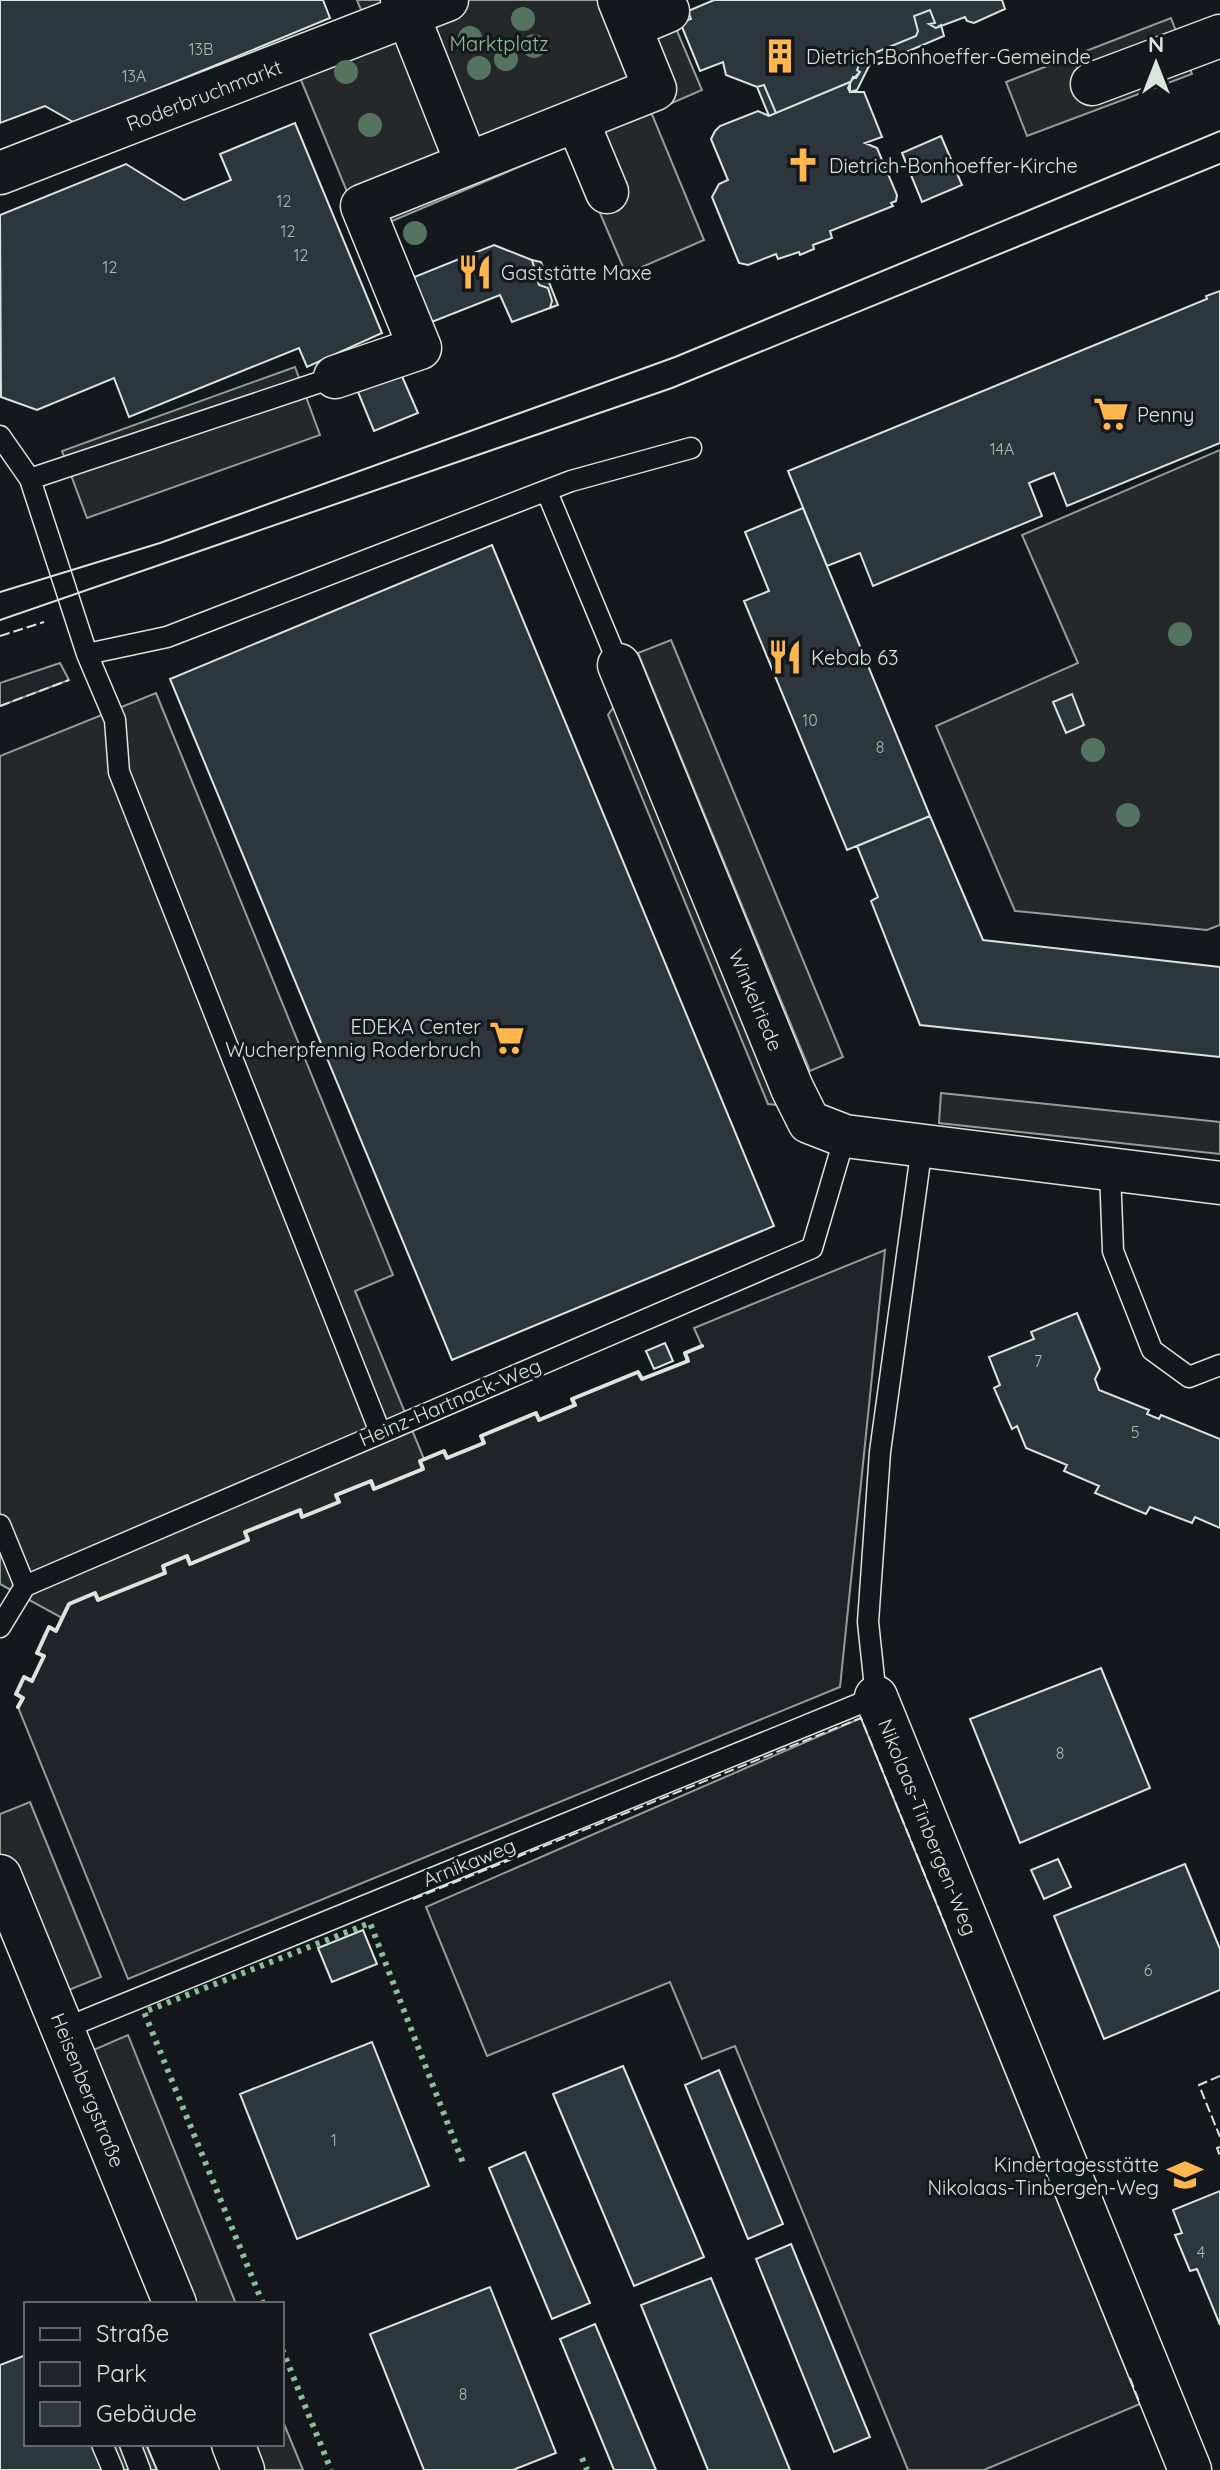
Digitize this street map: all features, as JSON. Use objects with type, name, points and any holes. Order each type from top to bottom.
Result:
[{"type":"street","name":"Roderbruchmarkt","points":[[0,173],[405,8],[447,0]]},
{"type":"street","points":[[405,8],[467,164]]},
{"type":"street","points":[[335,377],[420,348],[362,206],[655,89],[624,13],[668,11]]},
{"type":"street","points":[[1092,84],[1220,36]]},
{"type":"street","points":[[577,120],[607,192]]},
{"type":"street","name":"Winkelriede","points":[[619,665],[792,1088],[809,1122],[845,1136],[1220,1183]]},
{"type":"street","name":"Nikolaas-Tinbergen-Weg","points":[[876,1697],[1190,2470]]},
{"type":"street","name":"Heisenbergstraße","points":[[0,1876],[174,2302]]},
{"type":"street","points":[[234,2446],[243,2470]]},
{"type":"lane","points":[[30,479],[335,377]]},
{"type":"lane","points":[[0,436],[30,479],[87,654],[115,720],[119,772],[380,1432]]},
{"type":"lane","points":[[87,654],[167,637],[571,481],[691,448]]},
{"type":"lane","name":"Winkelriede","points":[[547,492],[619,665]]},
{"type":"lane","name":"Heinz-Hartnack-Weg","points":[[25,1586],[812,1248],[845,1136]]},
{"type":"lane","name":"Nikolaas-Tinbergen-Weg","points":[[876,1697],[868,1622],[880,1452],[922,1146]]},
{"type":"lane","points":[[1110,1171],[1113,1251],[1152,1350],[1189,1377],[1220,1365]]},
{"type":"lane","points":[[0,1525],[25,1586],[0,1627]]},
{"type":"lane","name":"Arnikaweg","points":[[63,2029],[876,1697]]},
{"type":"lane","points":[[103,2446],[113,2470]]},
{"type":"lane","points":[[131,2446],[140,2470]]},
{"type":"green space","points":[[60,663],[69,680],[0,706],[0,683]]},
{"type":"green space","points":[[885,1250],[840,1687],[128,1979],[18,1707],[23,1698],[16,1694],[24,1677],[32,1681],[44,1657],[37,1653],[49,1627],[56,1630],[69,1604],[95,1593],[98,1600],[165,1572],[163,1566],[187,1556],[190,1563],[248,1539],[245,1532],[300,1510],[302,1517],[339,1501],[336,1495],[371,1481],[375,1489],[422,1469],[420,1461],[444,1451],[447,1458],[483,1443],[481,1436],[536,1413],[540,1420],[574,1406],[572,1399],[638,1372],[642,1379],[687,1361],[685,1353],[702,1346],[694,1328]]},
{"type":"green space","points":[[861,1718],[1140,2404],[984,2470],[908,2470],[735,2046],[702,2059],[670,1982],[487,2056],[426,1907]]},
{"type":"shaded area","points":[[357,0],[664,0],[702,90],[651,112],[704,240],[626,274],[571,145],[364,233],[287,46],[363,15]]},
{"type":"shaded area","points":[[1171,18],[1192,74],[1027,136],[1006,82]]},
{"type":"shaded area","points":[[295,367],[320,435],[87,518],[62,451]]},
{"type":"shaded area","points":[[1220,450],[1220,925],[1207,930],[1015,911],[936,726],[1078,663],[1022,535]]},
{"type":"shaded area","points":[[671,640],[843,1057],[810,1071],[638,653]]},
{"type":"shaded area","points":[[156,693],[393,1275],[355,1291],[424,1459],[420,1461],[423,1469],[374,1489],[371,1481],[337,1495],[339,1502],[302,1517],[299,1510],[245,1532],[248,1540],[190,1564],[187,1556],[163,1566],[165,1573],[98,1600],[95,1593],[70,1604],[62,1618],[0,1584],[0,756]]},
{"type":"shaded area","points":[[619,700],[787,1106],[768,1104],[608,715]]},
{"type":"shaded area","points":[[941,1093],[1220,1122],[1220,1154],[939,1123]]},
{"type":"shaded area","points":[[30,1802],[101,1977],[49,1998],[0,1876],[0,1814]]},
{"type":"shaded area","points":[[128,2035],[235,2302],[174,2302],[75,2058]]},
{"type":"shaded area","points":[[284,2424],[303,2470],[243,2470],[234,2446],[284,2446]]},
{"type":"building","points":[[0,0],[323,0],[330,18],[75,123],[45,106],[0,123]]},
{"type":"building","name":"Dietrich-Bonhoeffer-Gemeinde","points":[[714,0],[1002,0],[1005,9],[974,23],[965,17],[936,28],[929,24],[935,23],[930,10],[914,16],[918,31],[916,36],[862,58],[857,70],[860,72],[850,82],[776,113],[764,85],[757,87],[726,75],[723,62],[700,71],[682,27],[685,21],[691,19],[688,11]]},
{"type":"building","points":[[930,10],[935,23],[929,24],[936,28],[941,25],[944,36],[878,64],[872,60],[857,90],[850,92],[848,88],[853,77],[856,78],[860,72],[857,70],[862,58],[916,36],[918,31],[914,16]]},
{"type":"building","name":"Dietrich-Bonhoeffer-Kirche","points":[[850,82],[850,92],[864,92],[882,137],[865,143],[877,148],[897,195],[896,201],[891,203],[893,206],[830,231],[832,238],[813,245],[814,249],[800,255],[799,252],[778,259],[776,254],[748,265],[739,263],[712,197],[719,184],[728,180],[711,139],[715,131],[720,126],[758,111],[769,116]]},
{"type":"building","points":[[764,85],[776,113],[769,116],[757,87]]},
{"type":"building","points":[[295,123],[382,333],[307,367],[299,348],[129,417],[114,378],[37,410],[1,397],[0,215],[126,164],[184,200],[231,180],[220,154]]},
{"type":"building","points":[[941,136],[962,185],[922,202],[902,153]]},
{"type":"building","points":[[494,245],[532,260],[539,285],[548,288],[552,301],[550,308],[512,322],[500,295],[414,329],[397,284]]},
{"type":"building","points":[[532,260],[541,262],[558,305],[550,308],[552,301],[548,288],[539,285]]},
{"type":"building","points":[[1220,291],[1220,443],[1067,506],[1054,473],[1041,478],[1029,483],[1042,516],[873,586],[860,553],[827,566],[788,471]]},
{"type":"building","points":[[401,374],[418,413],[374,431],[358,392]]},
{"type":"building","points":[[803,508],[930,816],[847,850],[744,601],[769,591],[745,532]]},
{"type":"building","points":[[492,545],[774,1226],[452,1360],[170,679]]},
{"type":"building","points":[[1072,694],[1084,725],[1066,733],[1053,702]]},
{"type":"building","points":[[930,816],[983,940],[1220,967],[1220,1057],[920,1025],[871,901],[878,897],[857,846]]},
{"type":"building","points":[[1077,1313],[1100,1369],[1095,1379],[1099,1390],[1149,1410],[1147,1414],[1159,1419],[1161,1415],[1220,1439],[1220,1528],[1195,1517],[1192,1523],[1150,1507],[1146,1514],[1095,1493],[1099,1486],[1064,1471],[1067,1465],[1026,1448],[1017,1426],[1012,1429],[994,1388],[1000,1385],[989,1357],[1034,1339],[1031,1332]]},
{"type":"building","points":[[665,1343],[673,1361],[654,1369],[646,1351]]},
{"type":"building","points":[[1101,1668],[1150,1788],[1020,1843],[970,1719]]},
{"type":"building","points":[[1058,1859],[1071,1887],[1044,1899],[1031,1870]]},
{"type":"building","points":[[1185,1864],[1220,1949],[1220,1990],[1104,2039],[1054,1916]]},
{"type":"building","points":[[363,1930],[377,1964],[332,1982],[318,1948]]},
{"type":"building","points":[[372,2042],[429,2186],[297,2239],[240,2094]]},
{"type":"building","points":[[623,2066],[704,2257],[634,2286],[553,2094]]},
{"type":"building","points":[[719,2070],[783,2224],[748,2239],[685,2085]]},
{"type":"building","points":[[525,2152],[590,2303],[552,2319],[489,2168]]},
{"type":"building","points":[[1220,2191],[1220,2325],[1197,2269],[1190,2271],[1175,2235],[1182,2233],[1173,2210]]},
{"type":"building","points":[[791,2244],[870,2437],[834,2452],[756,2259]]},
{"type":"building","points":[[711,2278],[790,2470],[708,2470],[641,2305]]},
{"type":"building","points":[[490,2287],[556,2453],[513,2470],[424,2470],[370,2334]]},
{"type":"building","points":[[595,2324],[656,2470],[614,2470],[560,2339]]},
{"type":"building","points":[[24,2356],[24,2446],[147,2446],[157,2470],[0,2470],[0,2365]]},
{"type":"tram line","points":[[0,592],[160,543],[675,357],[1220,131]]},
{"type":"tram line","points":[[0,620],[672,388],[1220,164]]},
{"type":"hedge","points":[[262,2302],[144,2012],[370,1923],[463,2163]]},
{"type":"hedge","points":[[284,2354],[331,2470]]},
{"type":"hedge","points":[[582,2458],[587,2470]]},
{"type":"fence","points":[[0,636],[44,622]]},
{"type":"fence","points":[[0,706],[69,680]]},
{"type":"fence","points":[[413,1899],[861,1718],[946,1927]]},
{"type":"fence","points":[[1220,2076],[1199,2085],[1220,2137]]},
{"type":"fence","points":[[1220,2147],[1217,2148],[1220,2156]]},
{"type":"fence","points":[[1130,2378],[1140,2404]]},
{"type":"wall","points":[[18,1707],[23,1698],[16,1694],[24,1677],[32,1681],[44,1656],[37,1653],[49,1627],[56,1631],[69,1604],[95,1593],[98,1600],[165,1573],[163,1566],[187,1556],[190,1564],[248,1540],[245,1532],[300,1510],[302,1517],[339,1502],[336,1495],[371,1481],[374,1489],[423,1469],[420,1461],[444,1451],[447,1458],[484,1443],[481,1436],[536,1413],[539,1420],[575,1405],[572,1399],[638,1372],[642,1379],[688,1361],[685,1353],[702,1346]]},
{"type":"place","name":"Dietrich-Bonhoeffer-Gemeinde","points":[[780,56]]},
{"type":"place","name":"Dietrich-Bonhoeffer-Kirche","points":[[803,165]]},
{"type":"place","name":"Gaststätte Maxe","points":[[475,272]]},
{"type":"place","name":"Penny","points":[[1111,414]]},
{"type":"place","name":"Kebab 63","points":[[785,657]]},
{"type":"place","name":"EDEKA Center Wucherpfennig Roderbruch","points":[[507,1038]]},
{"type":"place","name":"Kindertagesstätte Nikolaas-Tinbergen-Weg","points":[[1185,2175]]},
{"type":"park label","name":"Marktplatz","points":[[499,43]]}]
